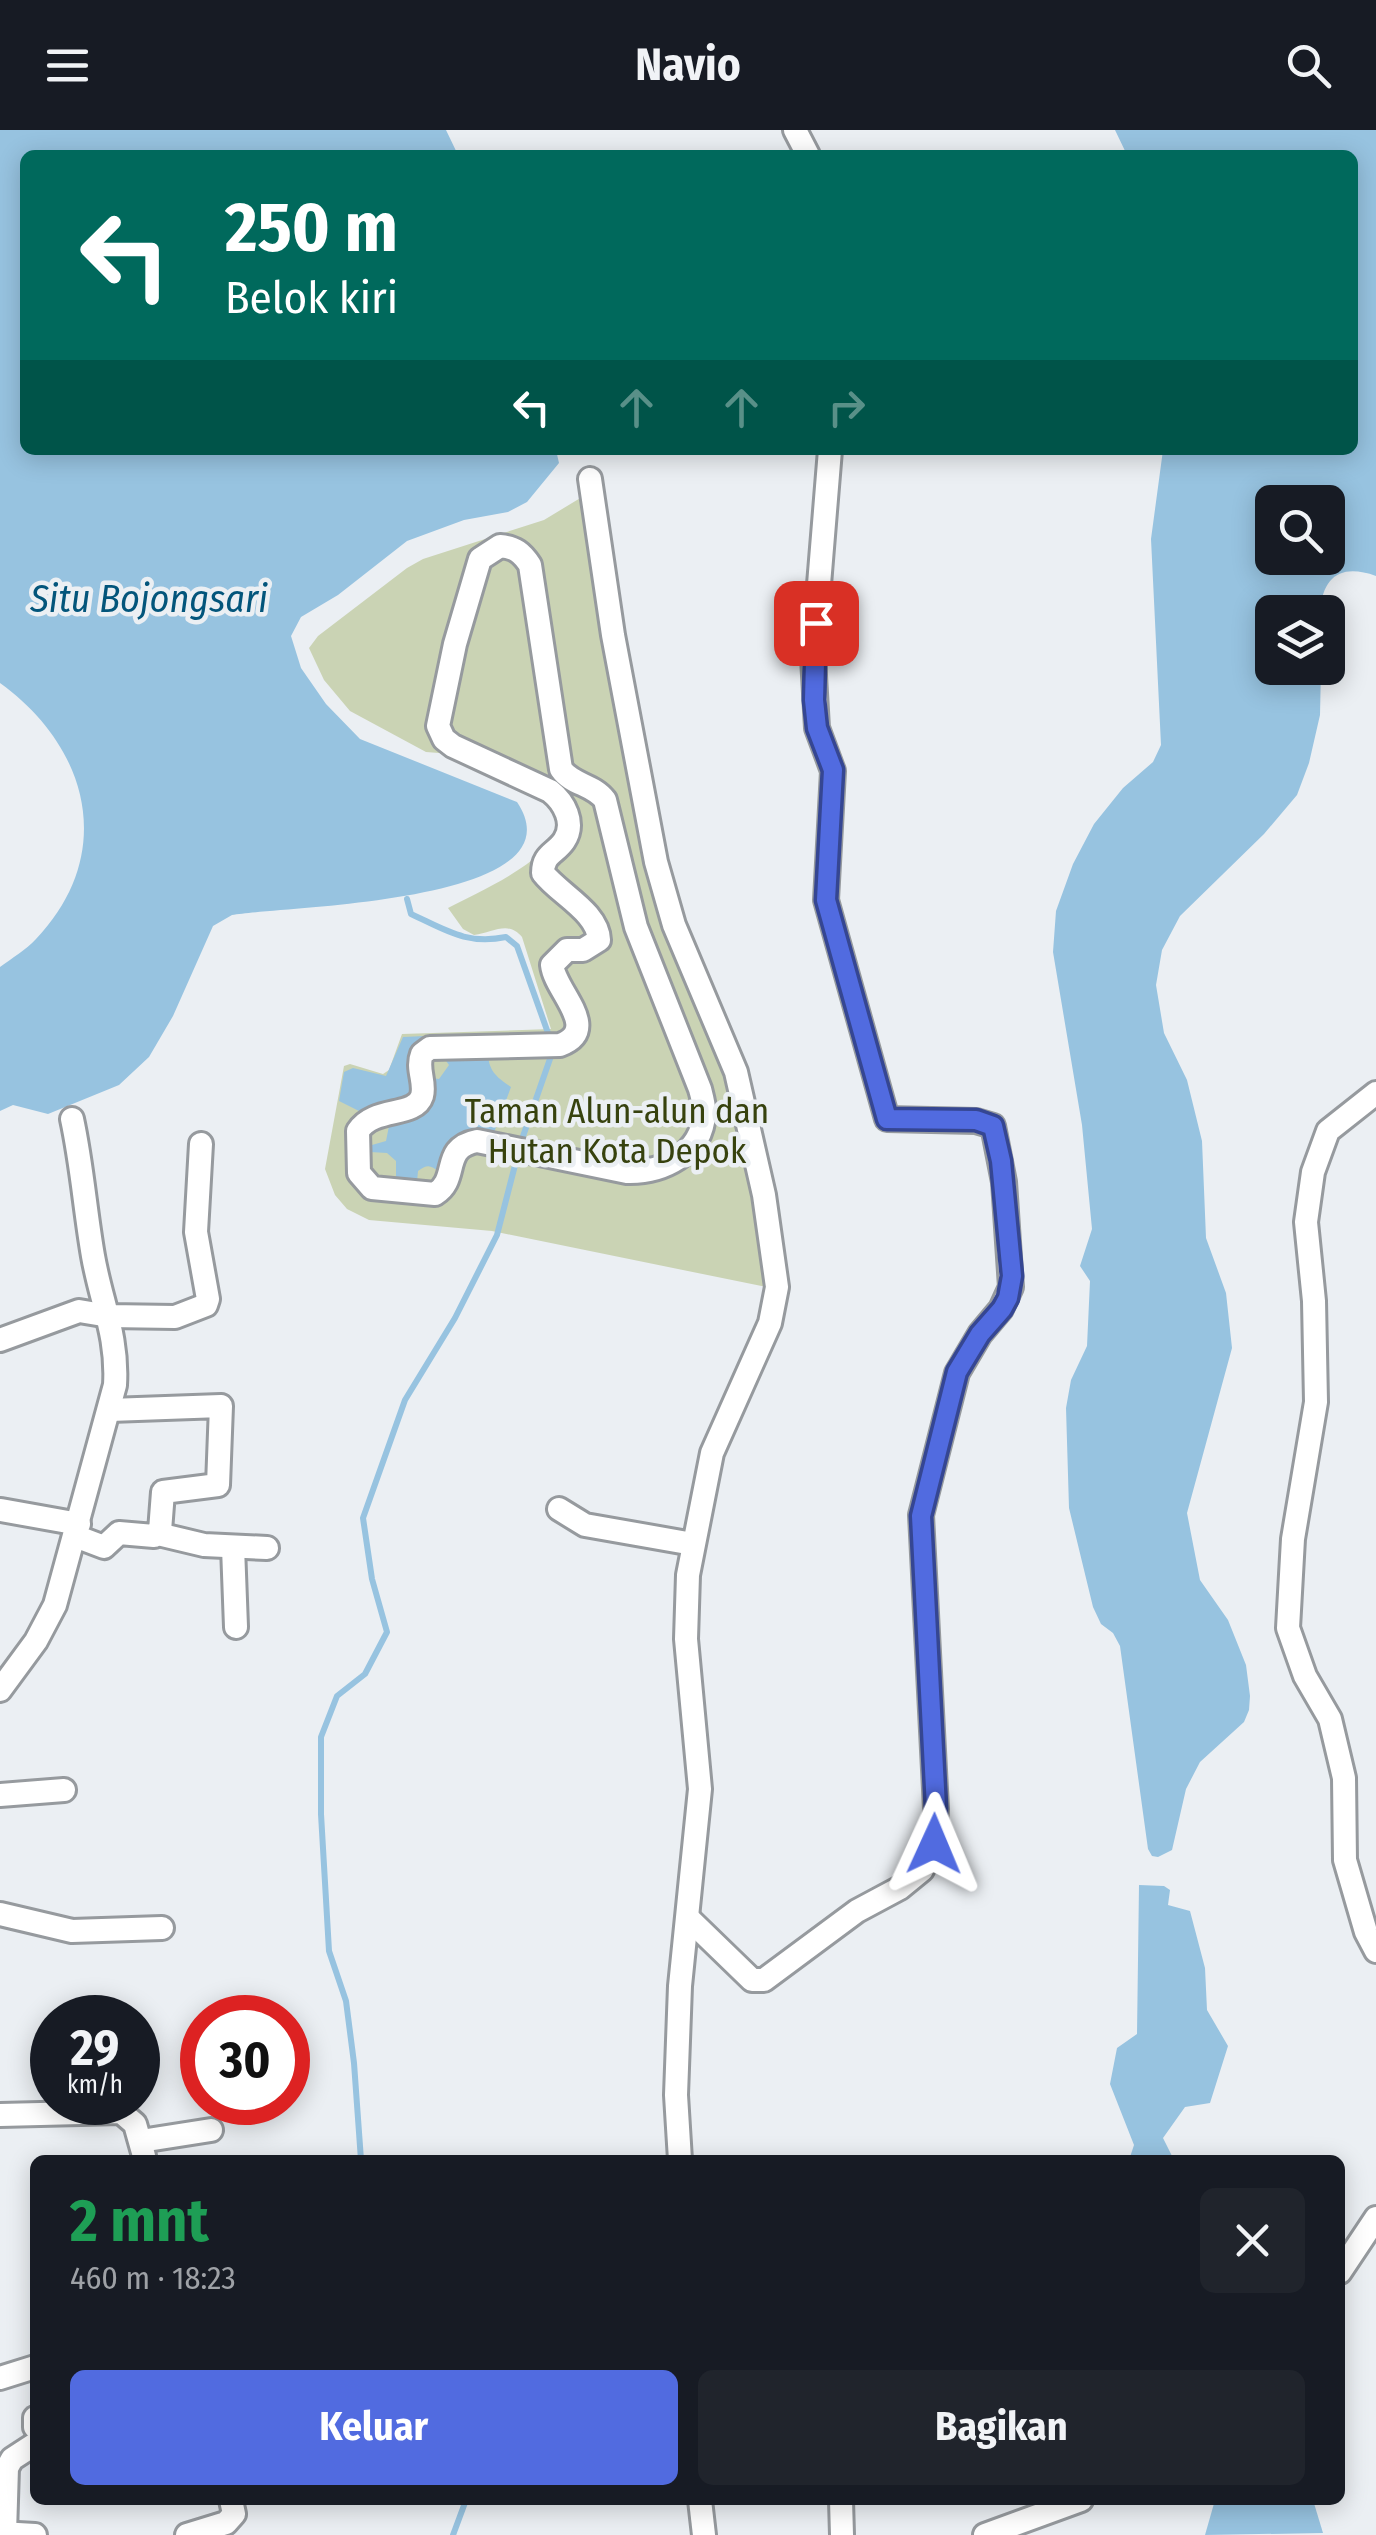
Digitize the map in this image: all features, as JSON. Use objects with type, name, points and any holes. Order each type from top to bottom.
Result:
[{"type":"street","points":[[688,1918],[752,1980],[764,1980],[857,1911],[900,1888],[922,1870],[934,1844],[936,1808],[921,1516],[957,1372],[980,1334],[1002,1309],[1012,1276],[1001,1161],[993,1126],[976,1120],[887,1119],[826,900],[833,770],[817,728],[813,658],[830,455]]},
{"type":"street","points":[[590,479],[613,635],[656,862],[674,925],[736,1072],[764,1195],[777,1288],[770,1324],[712,1453],[688,1576],[686,1639],[700,1788],[678,2040],[680,2155]]},
{"type":"street","points":[[500,546],[512,547],[530,565],[560,769],[567,778],[597,789],[605,800],[636,928],[700,1089],[704,1114],[698,1136],[684,1154],[666,1167],[648,1172],[628,1172],[532,1152],[477,1141],[466,1143],[453,1155],[446,1184],[435,1194],[372,1188],[363,1181],[357,1163],[358,1130],[364,1122],[406,1110],[421,1098],[419,1061],[430,1048],[549,1046],[575,1037],[578,1016],[556,982],[552,965],[567,950],[583,950],[599,940],[593,920],[542,873],[546,856],[564,842],[569,828],[560,798],[453,746],[438,726],[480,559],[500,546]]},
{"type":"street","points":[[1376,1093],[1328,1131],[1313,1172],[1306,1222],[1314,1302],[1316,1402],[1294,1539],[1288,1628],[1304,1676],[1330,1718],[1344,1778],[1345,1860],[1366,1932],[1376,1951]]},
{"type":"street","points":[[0,1690],[36,1640],[55,1605],[110,1410],[117,1356],[93,1260],[72,1119]]},
{"type":"street","points":[[0,1340],[79,1311],[104,1316],[174,1317],[192,1313],[208,1302],[196,1232],[202,1144]]},
{"type":"street","points":[[110,1410],[221,1406],[218,1484],[163,1492],[158,1534]]},
{"type":"street","points":[[1,1510],[77,1530],[104,1546],[119,1533],[268,1548]]},
{"type":"street","points":[[559,1510],[585,1525],[693,1544]]},
{"type":"street","points":[[233,1547],[236,1627]]},
{"type":"street","points":[[0,1794],[64,1790]]},
{"type":"street","points":[[0,1914],[72,1931],[162,1928]]},
{"type":"street","points":[[0,2115],[121,2112],[132,2118],[143,2148],[211,2130]]},
{"type":"street","points":[[1345,2264],[1376,2218]]},
{"type":"street","points":[[0,2378],[30,2369]]},
{"type":"street","points":[[30,2447],[12,2459],[7,2468],[3,2533],[36,2535]]},
{"type":"street","points":[[187,2535],[226,2523],[234,2514],[232,2505]]},
{"type":"street","points":[[701,2505],[704,2535]]},
{"type":"street","points":[[841,2505],[842,2535]]},
{"type":"street","points":[[985,2535],[1067,2505]]},
{"type":"green space","name":"Taman Alun-alun dan Hutan Kota Depok","points":[[582,497],[627,774],[666,935],[703,1009],[729,1077],[755,1170],[771,1288],[492,1231],[369,1220],[347,1209],[335,1195],[325,1169],[344,1066],[350,1064],[383,1074],[389,1070],[402,1034],[551,1029],[522,937],[506,928],[474,935],[463,929],[448,908],[530,861],[545,849],[562,821],[550,799],[452,754],[426,752],[350,711],[324,680],[309,648],[318,636],[423,559],[544,520]]},
{"type":"water","name":"Situ Bojongsari","points":[[0,130],[446,130],[456,150],[20,150],[20,455],[557,455],[559,463],[527,502],[508,512],[464,520],[407,541],[338,595],[301,617],[291,636],[301,668],[326,704],[360,739],[517,802],[526,836],[508,861],[470,880],[419,893],[232,915],[213,926],[173,1016],[149,1057],[119,1085],[48,1114],[13,1105],[0,1111],[0,967],[32,943],[61,906],[77,872],[84,838],[82,803],[72,770],[55,738],[0,683]]},
{"type":"water","points":[[1115,130],[1376,130],[1376,576],[1345,572],[1345,485],[1255,485],[1255,575],[1338,575],[1323,595],[1255,595],[1255,685],[1321,685],[1320,715],[1297,795],[1264,834],[1180,916],[1162,950],[1156,985],[1164,1033],[1187,1080],[1202,1141],[1206,1238],[1226,1293],[1232,1348],[1187,1513],[1200,1580],[1228,1620],[1246,1665],[1250,1696],[1244,1722],[1200,1762],[1186,1789],[1172,1850],[1158,1857],[1148,1849],[1120,1646],[1113,1633],[1101,1624],[1093,1607],[1069,1508],[1066,1408],[1071,1380],[1087,1346],[1090,1281],[1080,1266],[1092,1229],[1082,1125],[1053,952],[1056,911],[1073,864],[1094,824],[1123,788],[1153,762],[1161,745],[1151,539],[1162,455],[1358,455],[1358,150],[1125,150]]},
{"type":"water","points":[[425,1036],[432,1078],[439,1079],[449,1065],[441,1054],[488,1052],[494,1072],[511,1087],[492,1138],[439,1172],[429,1166],[421,1169],[417,1182],[384,1185],[396,1177],[396,1161],[387,1153],[370,1152],[364,1138],[372,1145],[386,1141],[389,1126],[339,1101],[344,1072],[353,1068],[386,1076],[403,1037]]},
{"type":"water","points":[[1139,1885],[1164,1886],[1170,1890],[1168,1905],[1190,1911],[1205,1968],[1207,2010],[1228,2046],[1210,2103],[1185,2107],[1163,2138],[1172,2155],[1131,2155],[1134,2145],[1110,2084],[1117,2048],[1137,2034]]},
{"type":"water","points":[[1214,2505],[1315,2505],[1323,2533],[1205,2535]]},
{"type":"waterway","points":[[361,2155],[346,2001],[329,1951],[321,1737],[337,1696],[365,1674],[387,1632],[372,1579],[363,1518],[405,1400],[455,1318],[497,1235],[521,1142],[551,1056],[548,1033],[517,946],[506,937],[479,939],[446,930],[411,914],[407,899]]},
{"type":"waterway","points":[[453,2535],[464,2505]]},
{"type":"route","points":[[816,623],[814,700],[817,728],[833,770],[834,795],[826,900],[887,1119],[976,1120],[993,1126],[1004,1182],[1011,1288],[1002,1309],[980,1334],[957,1372],[921,1516],[936,1808],[934,1844]]}]
